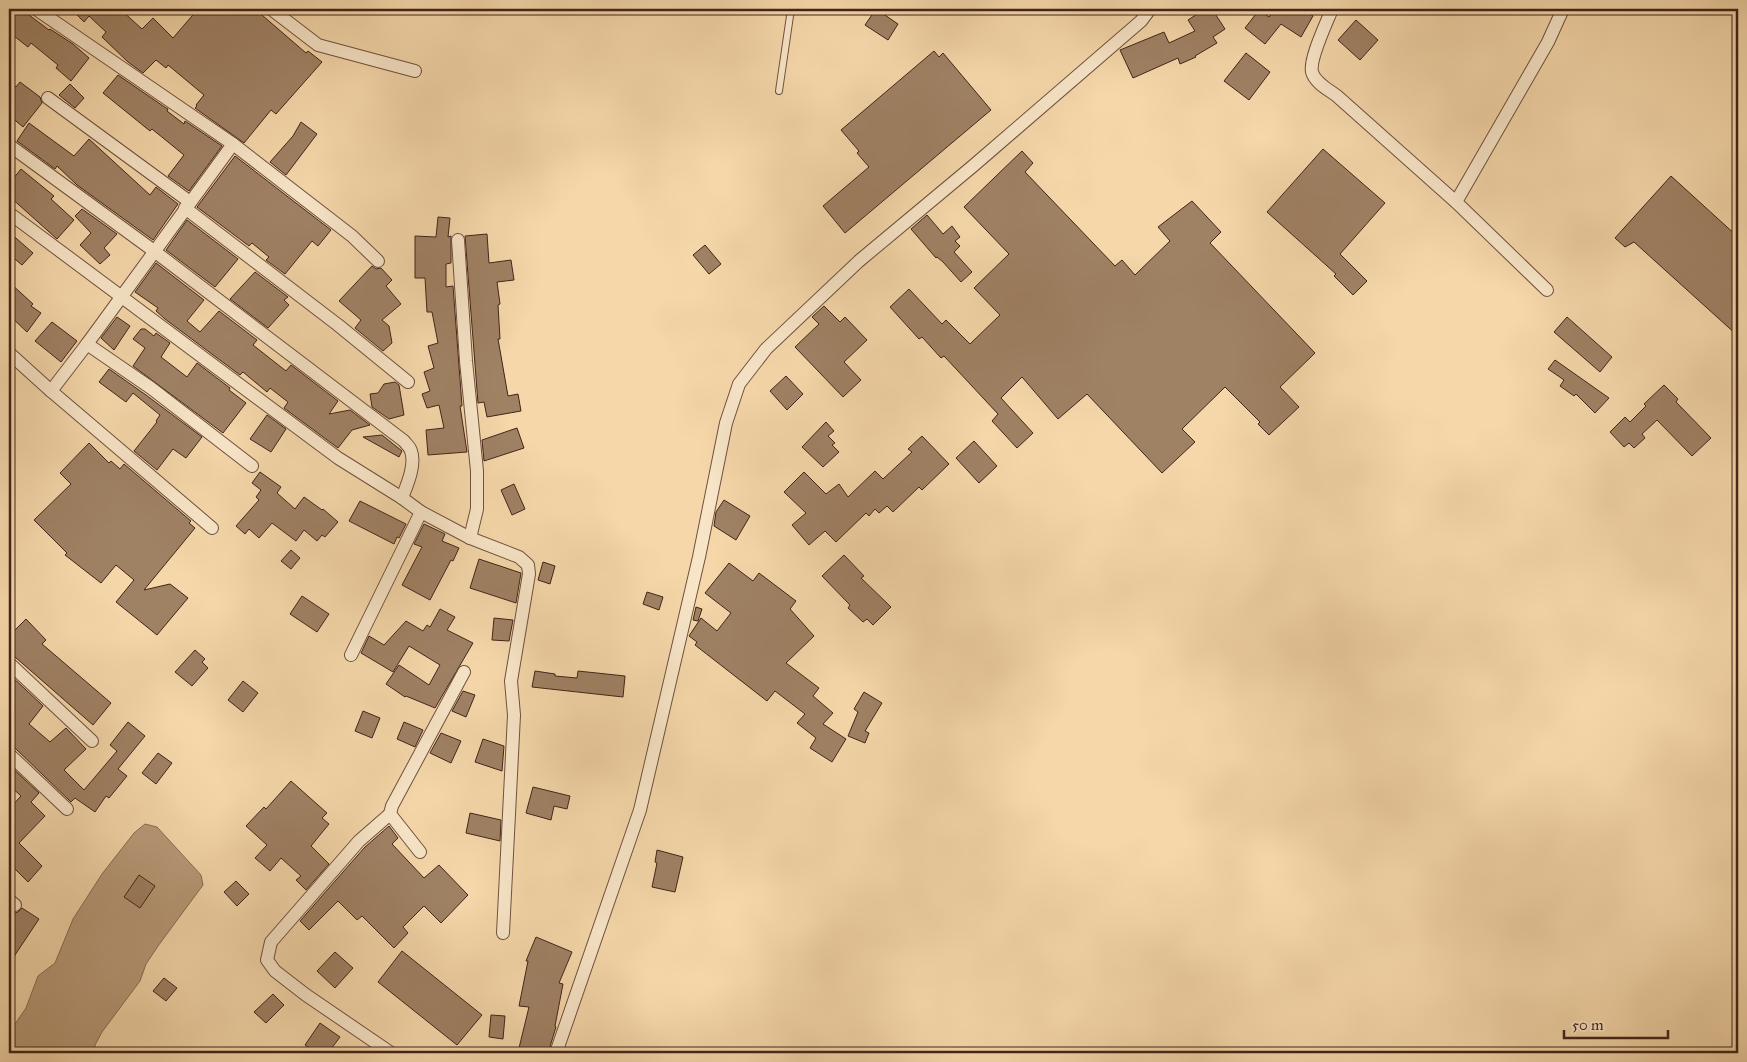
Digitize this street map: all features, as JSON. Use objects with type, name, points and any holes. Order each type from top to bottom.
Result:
[{"type":"street","points":[[36,9],[233,144],[352,236],[378,261]]},
{"type":"street","points":[[271,9],[318,45],[415,71]]},
{"type":"street","points":[[556,1053],[640,810],[699,557],[726,423],[739,384],[766,349],[859,261],[973,166],[1141,21],[1150,9]]},
{"type":"street","points":[[1332,9],[1313,60],[1312,72],[1317,81],[1337,96],[1456,202],[1548,290]]},
{"type":"street","points":[[1456,202],[1548,42],[1563,9]]},
{"type":"street","points":[[48,98],[188,205],[408,382]]},
{"type":"street","points":[[51,391],[233,144]]},
{"type":"street","points":[[9,145],[154,251],[404,441],[411,450],[412,462],[409,479],[402,498]]},
{"type":"street","points":[[9,213],[338,458],[402,498],[420,512],[470,538],[519,557],[528,565],[529,574],[511,681],[514,715],[503,933]]},
{"type":"street","points":[[458,240],[466,361],[477,471],[477,509],[470,538]]},
{"type":"street","points":[[87,344],[151,388],[252,466]]},
{"type":"street","points":[[9,353],[212,528]]},
{"type":"street","points":[[351,655],[420,512]]},
{"type":"street","points":[[9,663],[92,740]]},
{"type":"street","points":[[391,1053],[306,995],[275,971],[267,960],[271,942],[359,841],[390,814],[392,806],[464,672]]},
{"type":"street","points":[[9,754],[67,809]]},
{"type":"street","points":[[390,814],[420,852]]},
{"type":"lane","points":[[779,91],[791,9]]},
{"type":"shaded area","points":[[145,824],[157,827],[201,875],[203,885],[158,946],[146,964],[140,981],[102,1032],[95,1045],[95,1053],[9,1053],[9,1026],[15,1024],[26,1008],[38,976],[55,963],[73,919],[102,874],[134,833]]},
{"type":"building","points":[[9,9],[21,9],[49,30],[73,44],[89,58],[71,81],[56,68],[58,65],[31,43],[28,47],[9,32]]},
{"type":"building","points":[[71,9],[120,9],[142,29],[153,18],[173,38],[198,9],[255,9],[306,53],[308,51],[322,62],[276,114],[271,110],[244,143],[195,108],[204,95],[168,65],[166,68],[156,60],[143,73],[128,62],[102,37],[106,32],[89,16],[84,22]]},
{"type":"building","points":[[876,9],[898,24],[888,40],[865,25]]},
{"type":"building","points":[[1205,9],[1212,9],[1225,29],[1213,37],[1217,43],[1196,57],[1180,64],[1178,58],[1133,78],[1120,50],[1164,32],[1169,43],[1195,31],[1188,20]]},
{"type":"building","points":[[1276,9],[1303,9],[1313,16],[1301,37],[1281,24],[1265,44],[1245,28],[1259,10],[1269,17]]},
{"type":"building","points":[[1356,20],[1378,40],[1360,60],[1338,40]]},
{"type":"building","points":[[934,51],[939,57],[943,53],[991,110],[845,233],[823,206],[869,167],[857,153],[859,151],[841,130]]},
{"type":"building","points":[[1246,53],[1270,72],[1249,100],[1224,81]]},
{"type":"building","points":[[118,75],[168,109],[167,111],[184,124],[185,121],[222,146],[189,191],[168,176],[184,155],[152,129],[150,131],[103,93]]},
{"type":"building","points":[[9,80],[16,87],[20,82],[40,97],[42,103],[23,127],[9,115]]},
{"type":"building","points":[[70,84],[84,98],[75,108],[59,95]]},
{"type":"building","points":[[301,122],[317,134],[286,175],[270,162],[293,136]]},
{"type":"building","points":[[29,123],[74,156],[89,139],[150,195],[156,187],[178,204],[153,240],[77,185],[57,166],[55,169],[17,141]]},
{"type":"building","points":[[1323,149],[1385,203],[1340,254],[1367,281],[1353,295],[1334,276],[1336,274],[1267,212]]},
{"type":"building","points":[[1022,151],[1033,163],[1025,172],[1115,266],[1122,260],[1135,275],[1170,241],[1158,227],[1192,201],[1221,232],[1210,243],[1315,353],[1280,387],[1299,407],[1269,435],[1258,424],[1260,422],[1225,387],[1182,429],[1195,442],[1162,473],[1087,394],[1058,419],[1022,377],[1001,398],[1033,433],[1017,448],[992,421],[998,414],[944,356],[941,358],[922,337],[919,339],[890,307],[909,289],[942,324],[946,320],[970,344],[1000,315],[974,288],[1009,254],[964,207]]},
{"type":"building","points":[[235,156],[331,230],[318,246],[312,241],[285,274],[266,260],[269,257],[252,243],[249,246],[197,207]]},
{"type":"building","points":[[21,169],[54,196],[51,199],[74,220],[57,239],[9,196],[9,184]]},
{"type":"building","points":[[1671,176],[1738,237],[1738,336],[1634,242],[1625,247],[1615,238]]},
{"type":"building","points":[[82,209],[117,234],[104,248],[110,255],[100,264],[80,245],[91,233],[75,216]]},
{"type":"building","points":[[927,215],[943,234],[952,226],[960,237],[955,241],[960,246],[954,252],[972,272],[961,282],[943,262],[936,258],[911,229]]},
{"type":"building","points":[[438,217],[450,218],[448,237],[451,236],[451,263],[446,264],[446,287],[453,286],[462,406],[460,406],[467,452],[428,455],[426,430],[444,428],[439,405],[427,408],[422,394],[430,391],[424,372],[434,368],[428,346],[438,343],[432,312],[427,312],[425,278],[415,278],[415,236],[436,237]]},
{"type":"building","points":[[187,220],[238,259],[215,287],[166,250]]},
{"type":"building","points":[[9,232],[33,253],[22,265],[9,254]]},
{"type":"building","points":[[487,234],[489,263],[511,260],[514,280],[497,282],[500,304],[498,305],[500,339],[498,339],[508,396],[518,394],[521,411],[487,417],[484,402],[478,403],[465,236]]},
{"type":"building","points":[[705,245],[721,264],[709,274],[693,255]]},
{"type":"building","points":[[156,263],[204,300],[187,321],[200,332],[219,311],[257,340],[253,345],[286,371],[291,365],[338,401],[329,414],[350,410],[370,425],[352,430],[338,448],[284,408],[288,402],[270,388],[267,392],[243,372],[240,375],[165,319],[156,311],[158,308],[135,292]]},
{"type":"building","points":[[372,266],[376,269],[381,268],[392,280],[386,286],[401,304],[382,320],[389,326],[392,343],[383,351],[355,328],[361,320],[339,301]]},
{"type":"building","points":[[255,272],[288,297],[284,300],[289,305],[268,328],[230,299]]},
{"type":"building","points":[[9,282],[33,304],[31,306],[41,313],[27,332],[9,315]]},
{"type":"building","points":[[824,306],[840,322],[845,317],[867,340],[844,362],[861,380],[843,397],[795,347],[819,324],[812,317]]},
{"type":"building","points":[[117,317],[130,326],[114,350],[101,338]]},
{"type":"building","points":[[1567,317],[1612,357],[1600,372],[1554,332]]},
{"type":"building","points":[[52,322],[77,341],[61,362],[35,341]]},
{"type":"building","points":[[141,329],[145,329],[154,336],[156,333],[170,343],[161,357],[187,377],[197,363],[230,388],[229,390],[246,403],[223,433],[133,366],[145,348],[133,339]]},
{"type":"building","points":[[1555,360],[1609,398],[1595,413],[1576,394],[1574,396],[1560,386],[1564,380],[1548,369]]},
{"type":"building","points":[[109,369],[202,437],[186,458],[173,449],[157,470],[134,451],[157,422],[160,415],[133,393],[126,402],[99,382]]},
{"type":"building","points":[[786,376],[803,394],[787,410],[770,391]]},
{"type":"building","points":[[395,382],[399,385],[404,415],[389,419],[372,407],[370,394],[378,393],[384,384]]},
{"type":"building","points":[[1664,385],[1678,399],[1676,402],[1711,438],[1692,456],[1657,420],[1642,434],[1645,438],[1634,448],[1629,443],[1624,447],[1610,432],[1625,417],[1630,422],[1646,406],[1644,404]]},
{"type":"building","points":[[267,415],[286,429],[271,452],[250,439]]},
{"type":"building","points":[[826,422],[834,431],[828,436],[835,443],[832,445],[839,452],[823,467],[802,447]]},
{"type":"building","points":[[517,428],[524,448],[484,461],[482,440]]},
{"type":"building","points":[[382,435],[402,451],[399,457],[363,437]]},
{"type":"building","points":[[922,436],[949,464],[922,490],[919,487],[893,512],[887,506],[879,513],[875,509],[869,516],[866,513],[836,542],[825,531],[809,545],[792,525],[806,513],[784,492],[804,472],[826,494],[839,484],[848,497],[875,471],[883,479],[912,452],[908,449]]},
{"type":"building","points":[[974,441],[997,466],[979,483],[956,458]]},
{"type":"building","points":[[89,443],[109,463],[111,461],[120,469],[124,464],[191,521],[189,523],[195,528],[144,590],[170,584],[188,598],[157,635],[116,602],[134,580],[116,565],[101,583],[65,555],[67,553],[34,520],[71,484],[60,473]]},
{"type":"building","points":[[260,472],[281,487],[277,493],[295,509],[304,497],[323,509],[338,522],[325,537],[322,535],[317,541],[304,530],[296,541],[272,523],[259,538],[249,529],[245,534],[236,526],[259,500],[256,497],[261,490],[252,483]]},
{"type":"building","points":[[514,484],[525,509],[512,515],[501,490]]},
{"type":"building","points":[[724,500],[750,516],[736,540],[714,526],[716,512]]},
{"type":"building","points":[[360,501],[406,524],[394,544],[349,521]]},
{"type":"building","points":[[424,524],[445,534],[442,541],[459,548],[430,600],[402,585],[422,547],[414,544]]},
{"type":"building","points":[[291,550],[300,558],[291,569],[281,561]]},
{"type":"building","points":[[844,555],[864,576],[861,578],[891,607],[873,625],[867,619],[863,622],[848,608],[850,605],[822,576]]},
{"type":"building","points":[[479,559],[521,573],[516,603],[470,588]]},
{"type":"building","points":[[543,562],[555,566],[550,584],[538,580]]},
{"type":"building","points":[[729,563],[753,581],[759,573],[796,601],[790,609],[814,636],[786,663],[819,688],[813,696],[833,713],[823,724],[846,739],[832,762],[810,748],[816,738],[797,723],[805,714],[775,691],[767,701],[695,645],[697,642],[689,636],[701,618],[717,631],[731,613],[705,593]]},
{"type":"building","points":[[647,592],[663,597],[659,610],[643,604]]},
{"type":"building","points":[[302,596],[329,614],[317,632],[290,614]]},
{"type":"building","points":[[696,607],[702,609],[698,621],[693,620]]},
{"type":"building","points":[[440,609],[455,617],[447,630],[473,643],[435,708],[405,697],[386,684],[399,665],[429,685],[440,665],[409,646],[393,672],[361,653],[369,636],[384,645],[406,621],[423,631],[427,625],[430,627]]},
{"type":"building","points":[[494,618],[513,620],[509,641],[492,640]]},
{"type":"building","points":[[26,619],[46,640],[42,644],[111,703],[93,725],[15,657],[9,655],[9,636]]},
{"type":"building","points":[[195,650],[205,659],[202,662],[208,668],[192,686],[175,672]]},
{"type":"building","points":[[535,671],[555,674],[555,676],[577,678],[578,671],[625,676],[623,697],[532,687]]},
{"type":"building","points":[[9,674],[43,706],[29,724],[50,742],[66,728],[86,749],[64,770],[84,790],[117,751],[110,745],[128,722],[145,736],[118,769],[127,776],[109,798],[106,796],[95,812],[75,798],[71,802],[15,748],[9,746]]},
{"type":"building","points":[[243,681],[258,693],[243,712],[228,700]]},
{"type":"building","points":[[463,691],[475,695],[466,717],[452,711]]},
{"type":"building","points":[[864,692],[882,703],[865,731],[869,733],[865,743],[848,736],[858,712],[854,709]]},
{"type":"building","points":[[363,711],[380,718],[372,738],[355,731]]},
{"type":"building","points":[[404,722],[423,730],[415,747],[397,739]]},
{"type":"building","points":[[441,733],[461,741],[451,763],[430,753]]},
{"type":"building","points":[[483,739],[504,746],[502,771],[475,762]]},
{"type":"building","points":[[158,753],[172,763],[156,784],[142,773]]},
{"type":"building","points":[[9,765],[39,793],[31,802],[45,816],[19,843],[42,866],[28,882],[9,863],[9,809],[21,796],[9,785]]},
{"type":"building","points":[[291,781],[327,813],[322,818],[329,824],[311,846],[329,864],[306,890],[296,880],[301,876],[281,858],[270,871],[255,858],[267,845],[246,826],[264,807],[266,809]]},
{"type":"building","points":[[533,787],[570,796],[567,809],[554,806],[551,820],[526,813]]},
{"type":"building","points":[[470,813],[501,820],[500,841],[466,833]]},
{"type":"building","points":[[389,826],[398,838],[392,844],[424,878],[439,865],[468,895],[441,923],[424,906],[403,927],[408,933],[394,948],[362,916],[357,920],[338,901],[309,930],[300,921],[365,847]]},
{"type":"building","points":[[657,850],[683,857],[675,892],[652,887],[657,863],[655,862]]},
{"type":"building","points":[[139,875],[155,886],[140,908],[124,897]]},
{"type":"building","points":[[236,881],[249,894],[237,906],[224,892]]},
{"type":"building","points":[[22,908],[39,919],[9,964],[9,922],[15,913]]},
{"type":"building","points":[[536,937],[572,952],[559,983],[563,984],[556,1027],[548,1053],[519,1048],[529,1007],[519,1006],[528,961],[526,961]]},
{"type":"building","points":[[402,951],[482,1015],[457,1045],[378,982]]},
{"type":"building","points":[[335,952],[353,968],[335,988],[317,971]]},
{"type":"building","points":[[164,978],[177,988],[166,1001],[153,991]]},
{"type":"building","points":[[273,994],[284,1005],[266,1023],[254,1012]]},
{"type":"building","points":[[491,1015],[505,1016],[503,1039],[489,1037]]},
{"type":"building","points":[[320,1023],[340,1037],[328,1053],[317,1053],[305,1045]]}]
